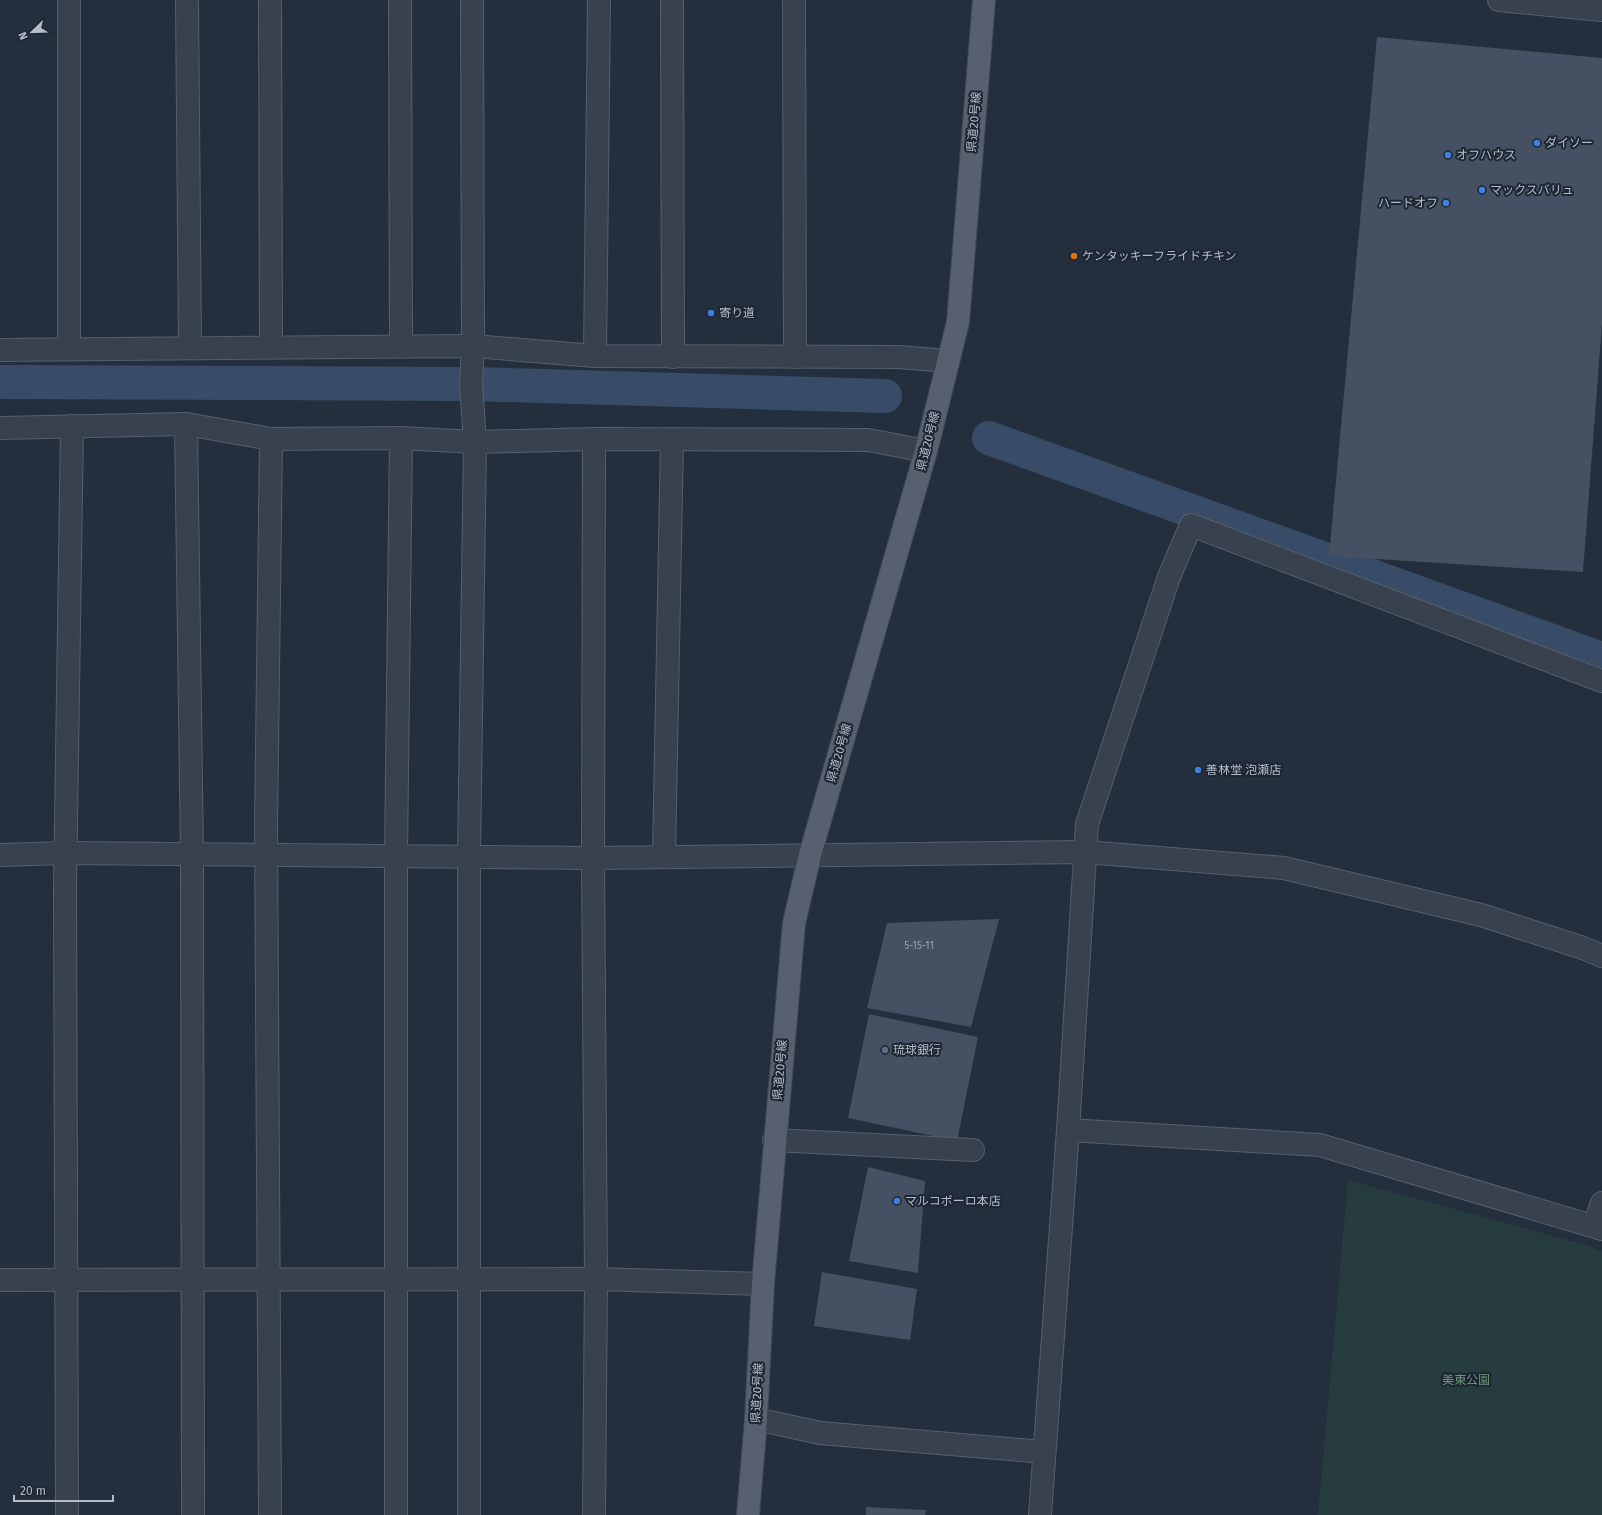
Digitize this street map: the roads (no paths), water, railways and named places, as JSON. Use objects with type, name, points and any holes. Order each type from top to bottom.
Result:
[{"type":"main road","name":"県道20号線","points":[[748,1515],[756,1419],[763,1284],[774,1140],[794,923],[810,855],[926,451],[958,322],[984,0]]},
{"type":"street","points":[[69,0],[70,349]]},
{"type":"street","points":[[187,0],[190,347]]},
{"type":"street","points":[[270,0],[271,347]]},
{"type":"street","points":[[400,0],[400,346]]},
{"type":"street","points":[[469,1515],[469,856],[475,442],[471,384],[473,346],[472,0]]},
{"type":"street","points":[[595,356],[599,0]]},
{"type":"street","points":[[672,0],[673,357]]},
{"type":"street","points":[[794,0],[796,357]]},
{"type":"street","points":[[1499,0],[1602,10]]},
{"type":"street","points":[[0,350],[190,347],[473,346],[595,356],[898,357],[948,361]]},
{"type":"street","points":[[0,428],[186,424],[271,439],[401,438],[475,442],[594,439],[868,440],[926,451]]},
{"type":"street","points":[[186,424],[192,855],[193,1515]]},
{"type":"street","points":[[67,1515],[65,853],[72,426]]},
{"type":"street","points":[[396,1515],[396,856],[401,438]]},
{"type":"street","points":[[270,1515],[266,856],[271,439]]},
{"type":"street","points":[[594,439],[593,858],[596,1279],[594,1515]]},
{"type":"street","points":[[664,856],[672,439]]},
{"type":"street","points":[[1040,1515],[1068,1130],[1087,824],[1093,802],[1169,577],[1191,525],[1602,681]]},
{"type":"street","points":[[0,855],[65,853],[593,858],[1085,852],[1284,868],[1481,915],[1583,948],[1602,956]]},
{"type":"street","points":[[1068,1130],[1320,1145],[1598,1227],[1602,1203]]},
{"type":"street","points":[[774,1140],[973,1150]]},
{"type":"street","points":[[0,1280],[596,1279],[763,1284]]},
{"type":"street","points":[[756,1419],[820,1433],[1044,1452]]},
{"type":"waterway","points":[[0,382],[471,384],[885,396]]},
{"type":"waterway","points":[[989,438],[1602,659]]},
{"type":"place","name":"ダイソー","points":[[1537,143]]},
{"type":"place","name":"オフハウス","points":[[1448,155]]},
{"type":"place","name":"マックスバリュ","points":[[1482,190]]},
{"type":"place","name":"ハードオフ","points":[[1446,203]]},
{"type":"place","name":"ケンタッキーフライドチキン","points":[[1074,256]]},
{"type":"place","name":"寄り道","points":[[711,313]]},
{"type":"place","name":"善林堂 泡瀬店","points":[[1198,770]]},
{"type":"place","name":"琉球銀行","points":[[885,1050]]},
{"type":"place","name":"マルコポーロ本店","points":[[897,1201]]},
{"type":"park label","name":"美東公園","points":[[1466,1380]]}]
